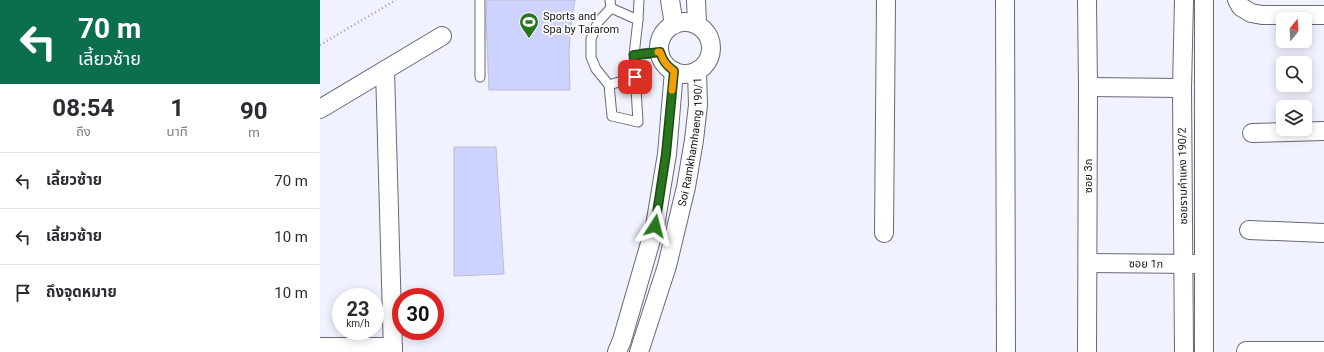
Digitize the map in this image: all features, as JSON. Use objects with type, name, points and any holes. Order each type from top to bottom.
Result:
[{"type":"street","points":[[670,0],[674,25]]},
{"type":"street","points":[[674,71],[662,60],[660,44],[662,36],[667,30],[681,22],[697,24],[696,0]]},
{"type":"street","points":[[884,233],[886,0]]},
{"type":"street","points":[[1005,0],[1006,352]]},
{"type":"street","name":"ซอย 3ก","points":[[1087,0],[1087,352]]},
{"type":"street","points":[[1184,0],[1201,0]]},
{"type":"street","name":"ซอยรามคำแหง 190/2","points":[[1184,0],[1182,88],[1184,352]]},
{"type":"street","name":"ซอยรามคำแหง 190/2","points":[[1204,0],[1204,352]]},
{"type":"street","points":[[1237,0],[1242,7],[1251,13],[1262,15],[1324,15]]},
{"type":"street","name":"Soi Ramkhamhaeng 190/1","points":[[617,352],[622,340],[655,226],[666,154],[674,71],[690,73],[697,71],[704,66],[709,59],[711,52],[709,36],[704,29],[697,24]]},
{"type":"street","points":[[320,109],[442,36]]},
{"type":"street","points":[[320,347],[393,350],[385,70]]},
{"type":"street","name":"Soi Ramkhamhaeng 190/1","points":[[639,352],[667,266],[686,187],[698,105],[697,71]]},
{"type":"street","points":[[1088,87],[1182,88]]},
{"type":"street","points":[[1252,132],[1324,131]]},
{"type":"street","points":[[1249,230],[1324,233]]},
{"type":"street","name":"ซอย 1ก","points":[[1088,263],[1203,264]]},
{"type":"street","points":[[1246,351],[1324,351]]},
{"type":"lane","points":[[480,0],[480,76]]},
{"type":"lane","points":[[638,20],[610,4],[598,22],[591,39],[591,57],[596,69],[610,85],[612,116],[638,122],[634,55],[638,20],[639,0]]},
{"type":"lane","points":[[634,55],[660,52]]},
{"type":"lane","points":[[610,85],[635,77]]},
{"type":"path","points":[[320,45],[396,0]]},
{"type":"building","name":"Sports and Spa by Tararom","points":[[487,0],[575,0],[571,24],[569,53],[570,90],[489,90],[486,17]]},
{"type":"building","points":[[454,147],[496,147],[504,274],[454,276]]},
{"type":"slow traffic","points":[[658,52],[660,52],[662,60],[667,66],[674,71],[672,90]]},
{"type":"place","name":"Sports and Spa by Tararom","points":[[529,39]]},
{"type":"route","points":[[635,77],[634,55],[660,52],[662,60],[674,71],[666,154],[655,226]]}]
